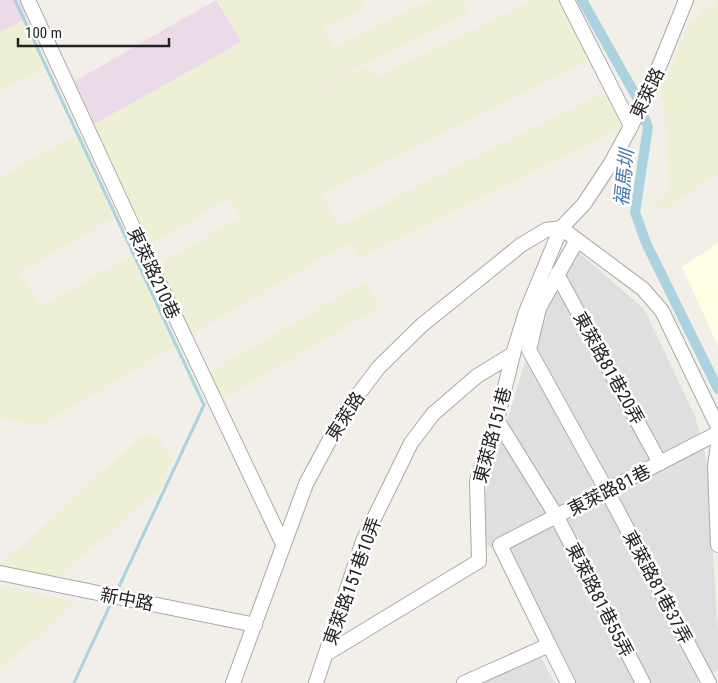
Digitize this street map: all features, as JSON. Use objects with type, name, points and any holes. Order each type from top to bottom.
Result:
[{"type":"street","name":"東萊路210巷","points":[[28,0],[144,252],[283,544]]},
{"type":"street","points":[[568,0],[631,126]]},
{"type":"street","name":"東萊路","points":[[233,683],[306,484],[344,413],[379,367],[422,324],[521,245],[546,230],[561,228],[584,204],[611,163],[631,126],[661,62],[686,0]]},
{"type":"street","points":[[561,228],[644,290],[662,311],[718,427]]},
{"type":"street","name":"東萊路151巷","points":[[326,654],[479,561],[477,481],[497,420],[513,354],[526,312],[561,228]]},
{"type":"street","name":"東萊路81巷37弄","points":[[577,240],[539,308],[529,350],[607,491],[709,683]]},
{"type":"street","name":"東萊路81巷20弄","points":[[557,274],[660,463]]},
{"type":"street","name":"東萊路151巷10弄","points":[[326,654],[362,541],[411,443],[433,414],[477,376],[513,354]]},
{"type":"street","name":"東萊路81巷55弄","points":[[497,420],[557,517],[643,683]]},
{"type":"street","name":"東萊路81巷","points":[[549,645],[500,545],[718,433]]},
{"type":"street","points":[[718,445],[715,466],[718,545]]},
{"type":"street","name":"新中路","points":[[0,573],[255,625]]},
{"type":"street","points":[[464,683],[549,645],[568,683]]},
{"type":"street","points":[[316,683],[326,654]]},
{"type":"street","points":[[714,683],[718,680]]},
{"type":"shaded area","points":[[0,0],[21,0],[28,17],[0,33]]},
{"type":"shaded area","points":[[216,0],[242,42],[93,125],[73,82]]},
{"type":"shaded area","points":[[218,0],[362,0],[365,9],[324,28],[334,47],[432,0],[463,0],[469,13],[300,96],[368,66],[376,77],[535,0],[560,0],[592,59],[321,194],[340,226],[608,91],[615,99],[609,103],[612,111],[618,108],[621,122],[613,132],[360,258],[349,243],[190,335],[159,264],[241,217],[230,198],[150,245],[93,125],[241,42]]},
{"type":"shaded area","points":[[714,0],[718,0],[718,173],[661,212],[656,204],[670,190],[663,97],[659,95],[691,19],[696,21],[703,10],[716,4]]},
{"type":"shaded area","points":[[28,17],[44,62],[41,71],[0,91],[0,33]]},
{"type":"shaded area","points":[[77,134],[117,216],[19,273],[41,306],[133,255],[175,346],[41,425],[0,419],[0,177]]},
{"type":"shaded area","points":[[718,243],[718,346],[682,267]]},
{"type":"shaded area","points":[[576,250],[644,309],[695,416],[707,462],[718,631],[718,669],[696,683],[571,683],[503,551],[484,545],[485,493],[550,280]]},
{"type":"shaded area","points":[[366,281],[380,307],[221,400],[207,374]]},
{"type":"shaded area","points":[[144,434],[156,435],[174,459],[165,475],[169,482],[55,580],[0,569],[0,565]]},
{"type":"shaded area","points":[[0,585],[77,602],[0,669]]},
{"type":"shaded area","points":[[541,657],[555,683],[470,683]]},
{"type":"waterway","points":[[15,0],[204,405],[116,593]]},
{"type":"waterway","name":"福馬圳","points":[[582,0],[636,96],[648,127],[635,212],[646,243],[718,389]]},
{"type":"waterway","points":[[74,683],[112,601]]}]
